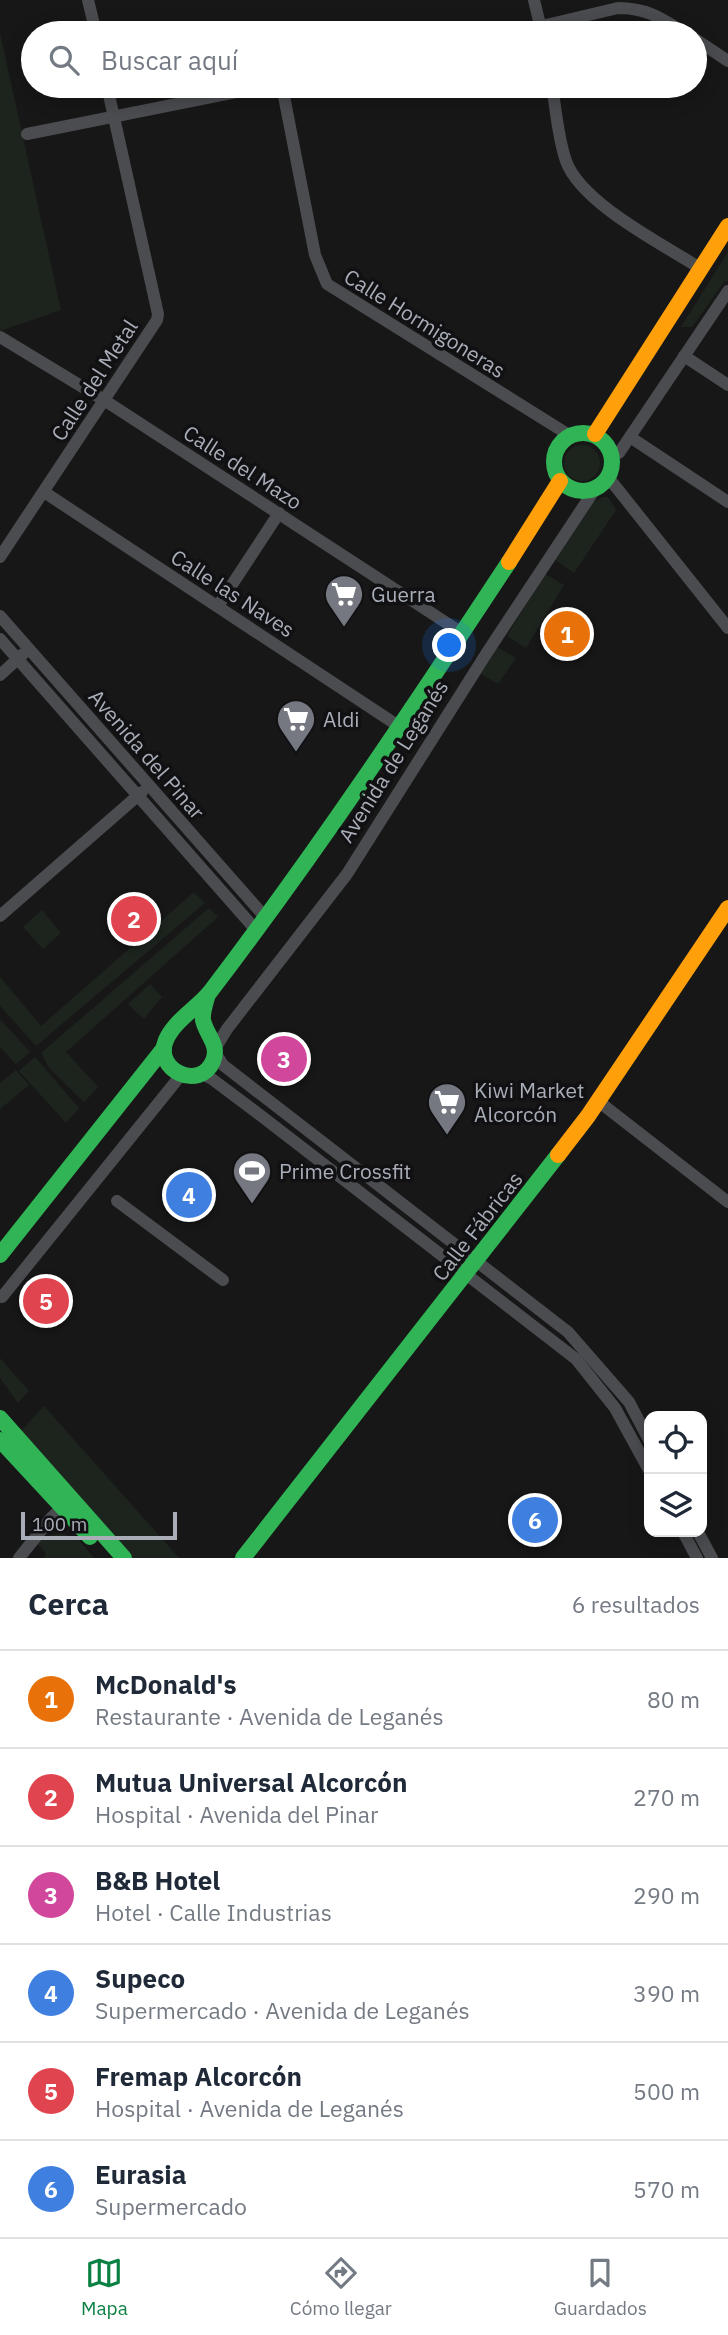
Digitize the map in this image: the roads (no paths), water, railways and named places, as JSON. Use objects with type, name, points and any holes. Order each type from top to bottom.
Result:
[{"type":"street","points":[[88,0],[93,21]]},
{"type":"street","points":[[534,0],[539,21]]},
{"type":"street","points":[[572,21],[618,8],[635,8],[667,21]]},
{"type":"street","points":[[707,47],[728,61]]},
{"type":"street","name":"Calle del Metal","points":[[0,556],[157,320],[158,314],[110,98]]},
{"type":"street","points":[[27,134],[208,98]]},
{"type":"street","name":"Calle Hormigoneras","points":[[284,98],[315,255],[327,284],[569,435]]},
{"type":"street","points":[[554,98],[566,162],[584,189],[599,204],[700,268]]},
{"type":"street","points":[[595,434],[728,226]]},
{"type":"street","points":[[611,453],[619,453],[728,291]]},
{"type":"street","name":"Calle del Mazo","points":[[0,337],[104,400],[462,633]]},
{"type":"street","points":[[684,356],[728,385]]},
{"type":"street","points":[[586,432],[595,434],[607,444],[612,468],[608,477],[595,489],[579,491],[560,481],[553,460],[555,450],[569,435],[586,432]]},
{"type":"street","points":[[630,437],[728,502]]},
{"type":"street","points":[[608,477],[728,628]]},
{"type":"street","name":"Avenida de Leganés","points":[[177,1027],[208,994],[261,924],[400,727],[560,481]]},
{"type":"street","name":"Avenida de Leganés","points":[[214,1045],[346,874],[595,489]]},
{"type":"street","name":"Calle las Naves","points":[[44,492],[400,727]]},
{"type":"street","points":[[218,606],[279,513]]},
{"type":"street","name":"Avenida del Pinar","points":[[0,616],[150,786],[261,924]]},
{"type":"street","name":"Avenida del Pinar","points":[[0,639],[138,796],[261,924]]},
{"type":"street","points":[[0,675],[29,649]]},
{"type":"street","points":[[0,916],[150,786]]},
{"type":"street","name":"Calle Fábricas","points":[[243,1558],[500,1231],[598,1101],[722,930],[728,908]]},
{"type":"street","points":[[208,994],[203,1011],[204,1022],[223,1065],[470,1267],[576,1359],[615,1408],[644,1461]]},
{"type":"street","points":[[0,1255],[164,1048],[168,1036],[177,1027],[189,1024],[201,1026],[214,1045],[208,1069],[202,1074],[192,1077],[176,1072],[155,1071],[142,1076]]},
{"type":"street","points":[[164,1048],[165,1059],[176,1072]]},
{"type":"street","points":[[2,1297],[176,1072]]},
{"type":"street","points":[[202,1074],[577,1341],[629,1402],[644,1430]]},
{"type":"street","points":[[598,1101],[728,1202]]},
{"type":"street","points":[[117,1201],[223,1280]]},
{"type":"street","points":[[0,1418],[109,1558]]},
{"type":"street","points":[[0,1440],[124,1558]]},
{"type":"street","points":[[19,1558],[52,1517],[67,1504]]},
{"type":"street","points":[[686,1537],[697,1558]]},
{"type":"street","points":[[701,1537],[712,1558]]},
{"type":"place","name":"Guerra","points":[[344,628]]},
{"type":"place","name":"McDonald's","points":[[567,634]]},
{"type":"place","name":"Aldi","points":[[296,753]]},
{"type":"place","name":"Mutua Universal Alcorcón","points":[[134,919]]},
{"type":"place","name":"B&B Hotel","points":[[284,1059]]},
{"type":"place","name":"Kiwi Market Alcorcón","points":[[447,1136]]},
{"type":"place","name":"Supeco","points":[[189,1195]]},
{"type":"place","name":"Prime Crossfit","points":[[252,1205]]},
{"type":"place","name":"Fremap Alcorcón","points":[[46,1301]]},
{"type":"place","name":"Eurasia","points":[[535,1520]]}]
